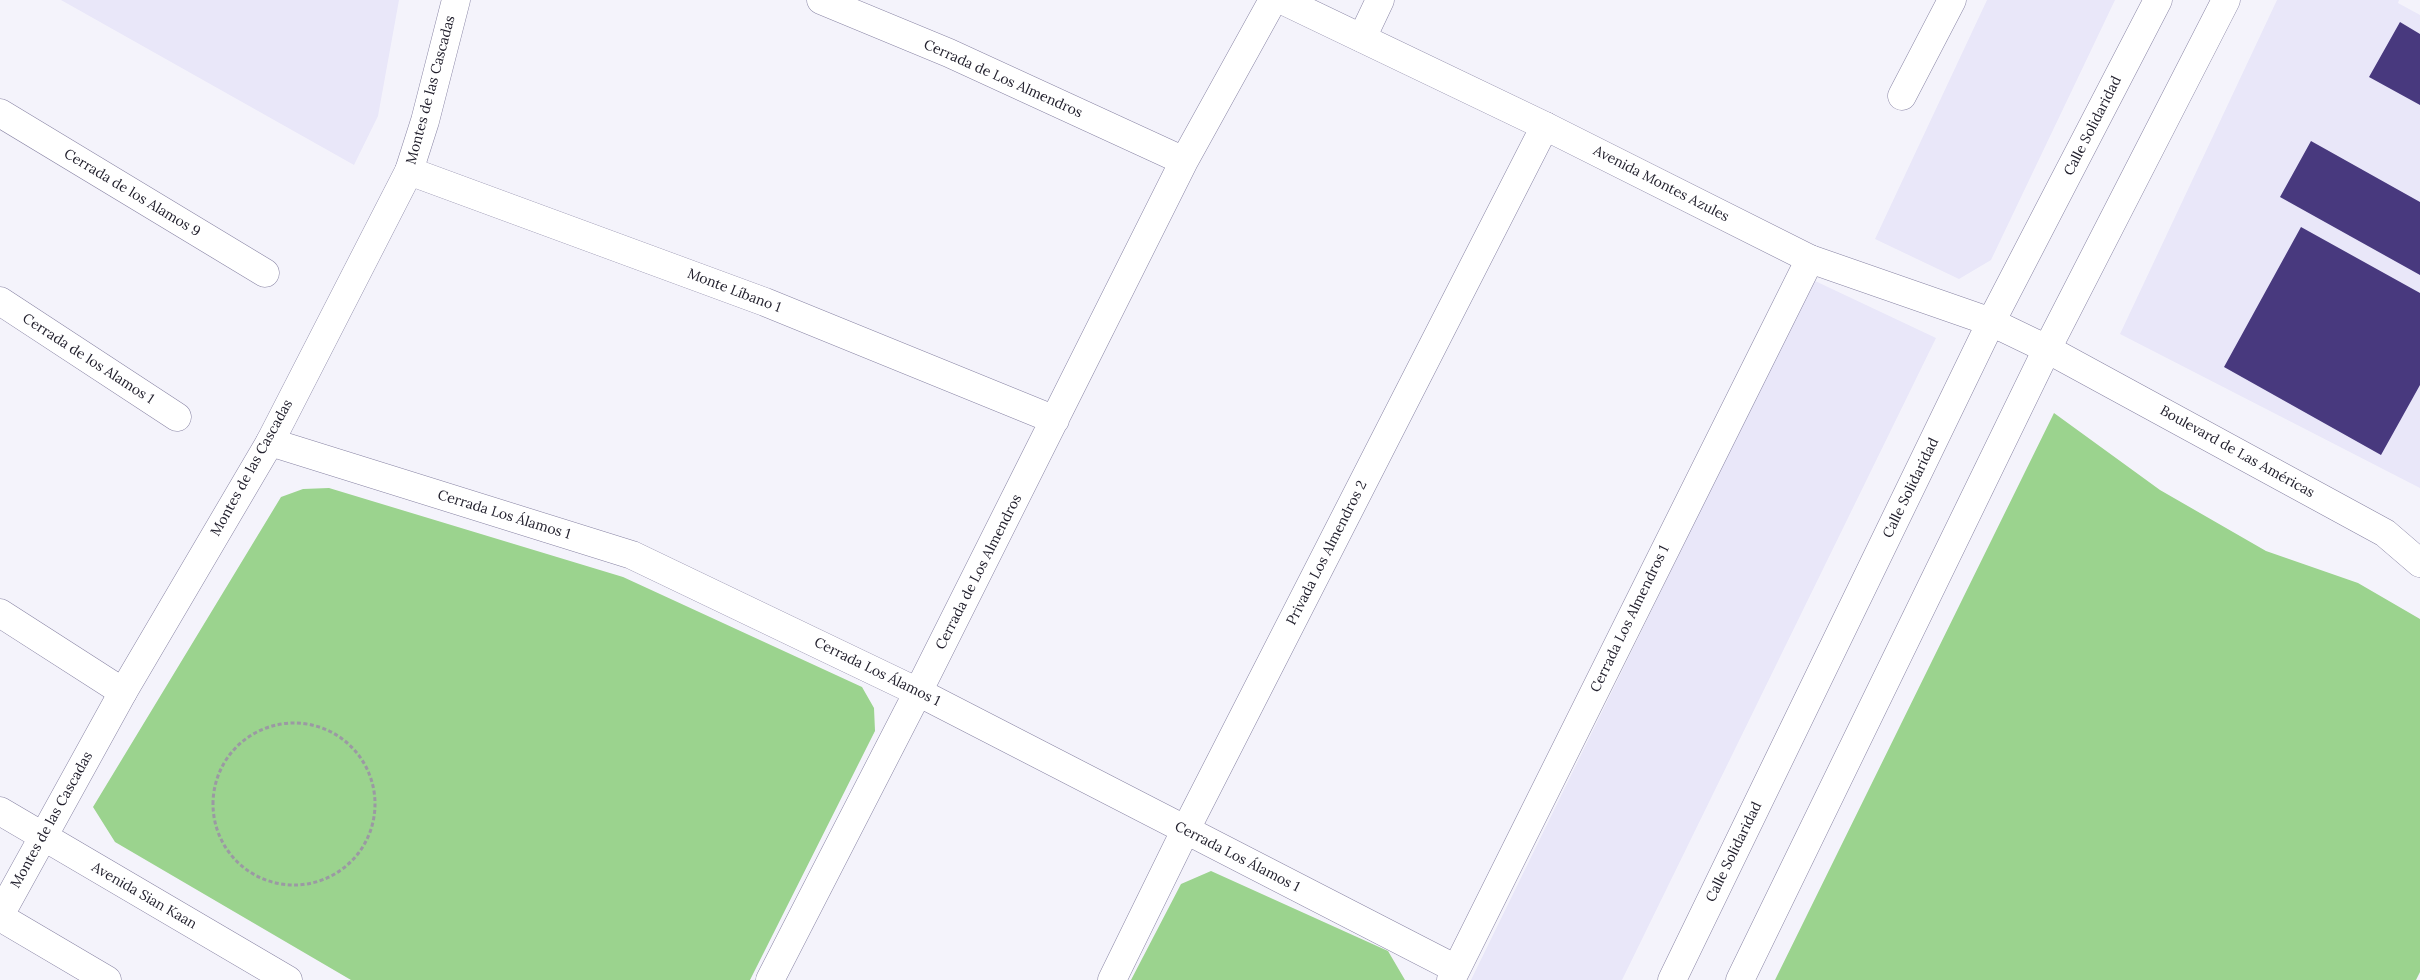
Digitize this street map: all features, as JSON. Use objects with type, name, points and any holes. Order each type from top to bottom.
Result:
[{"type":"street","name":"Montes de las Cascadas","points":[[0,916],[123,692],[270,442],[409,172],[425,121],[456,0]]},
{"type":"street","name":"Cerrada de Los Almendros","points":[[821,0],[949,53],[1184,162]]},
{"type":"street","name":"Cerrada de Los Almendros","points":[[770,980],[918,692],[1184,162],[1273,0]]},
{"type":"street","name":"Avenida Montes Azules","points":[[1282,0],[1545,126],[1810,259],[1991,322],[2048,349]]},
{"type":"street","points":[[1362,38],[1380,0]]},
{"type":"street","points":[[1902,96],[1952,0]]},
{"type":"street","name":"Calle Solidaridad","points":[[1672,980],[1991,322],[2158,0]]},
{"type":"street","points":[[1740,980],[2048,349],[2226,0]]},
{"type":"street","name":"Cerrada de los Alamos 9","points":[[0,113],[265,273]]},
{"type":"street","name":"Privada Los Almendros 2","points":[[1112,980],[1185,831],[1545,126]]},
{"type":"street","name":"Monte Líbano 1","points":[[409,172],[765,302],[1055,420]]},
{"type":"street","name":"Cerrada Los Almendros 1","points":[[1454,974],[1810,259]]},
{"type":"street","name":"Cerrada de los Alamos 1","points":[[0,301],[177,417]]},
{"type":"street","name":"Boulevard de Las Américas","points":[[2048,349],[2385,533],[2420,564]]},
{"type":"street","name":"Cerrada Los Álamos 1","points":[[270,442],[632,555],[918,692],[1454,974]]},
{"type":"street","points":[[0,613],[123,692]]},
{"type":"street","name":"Avenida Sian Kaan","points":[[0,811],[288,980]]},
{"type":"street","points":[[0,916],[96,977]]},
{"type":"path","points":[[300,722],[327,729],[350,745],[367,768],[375,792],[374,818],[366,842],[351,863],[330,878],[305,885],[280,885],[256,876],[235,861],[220,840],[213,812],[215,784],[227,758],[246,738],[272,725],[300,722]]},
{"type":"shaded area","points":[[61,0],[399,0],[378,116],[354,165]]},
{"type":"shaded area","points":[[1987,0],[2115,0],[1991,260],[1959,279],[1875,239]]},
{"type":"shaded area","points":[[2277,0],[2399,0],[2398,3],[2420,15],[2420,488],[2120,334]]},
{"type":"shaded area","points":[[1813,280],[1936,338],[1622,980],[1471,980]]},
{"type":"green space","points":[[2054,413],[2160,490],[2266,551],[2358,583],[2420,619],[2420,972],[2416,980],[1775,980]]},
{"type":"green space","points":[[329,488],[623,577],[862,687],[874,708],[875,731],[750,980],[351,980],[115,842],[93,807],[281,497],[303,489]]},
{"type":"green space","points":[[1211,871],[1388,951],[1405,980],[1131,980],[1181,884]]},
{"type":"building","points":[[2400,22],[2420,34],[2420,105],[2369,77]]},
{"type":"building","points":[[2311,141],[2420,202],[2420,275],[2280,197]]},
{"type":"building","points":[[2301,227],[2420,293],[2420,385],[2381,455],[2224,367]]}]
